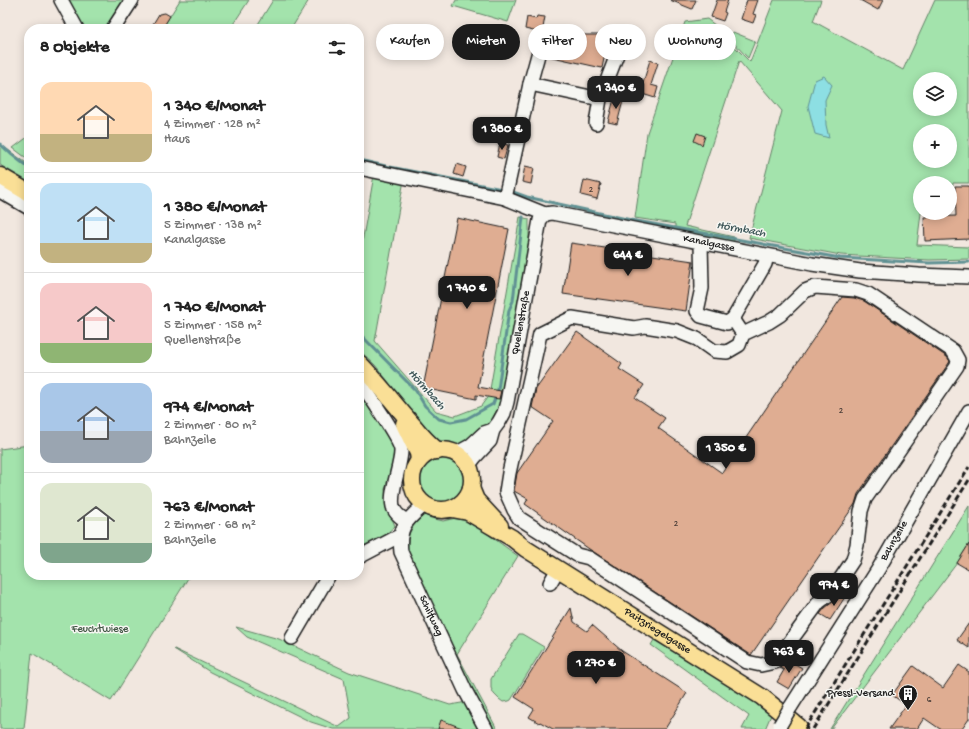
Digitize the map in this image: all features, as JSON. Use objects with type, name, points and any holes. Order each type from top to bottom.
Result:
[{"type":"main road","points":[[0,176],[24,189]]},
{"type":"main road","points":[[364,368],[429,444],[438,451]]},
{"type":"main road","points":[[396,406],[420,460]]},
{"type":"main road","points":[[438,451],[447,451],[455,454],[463,459],[471,473],[471,488],[468,494],[464,500],[452,509],[437,510],[424,505],[417,497],[413,488],[412,478],[414,468],[420,460],[428,454],[438,451]]},
{"type":"main road","name":"Paitzriegelgasse","points":[[471,488],[476,500],[512,538]]},
{"type":"main road","name":"Paitzriegelgasse","points":[[452,509],[468,512],[512,538],[558,569],[762,697],[799,727]]},
{"type":"street","points":[[61,0],[74,24]]},
{"type":"street","points":[[116,24],[132,0]]},
{"type":"street","points":[[505,198],[537,60]]},
{"type":"street","points":[[596,123],[600,99],[615,60]]},
{"type":"street","points":[[530,84],[600,99]]},
{"type":"street","name":"Kanalgasse","points":[[364,169],[505,198],[545,214],[552,212],[812,264],[860,271],[969,277]]},
{"type":"street","points":[[0,191],[24,205]]},
{"type":"street","name":"Quellenstraße","points":[[468,466],[490,441],[494,430],[504,413],[540,220],[545,214]]},
{"type":"street","points":[[701,242],[702,288],[697,311],[701,316],[726,323],[733,319],[765,264],[768,256]]},
{"type":"street","points":[[815,287],[856,290],[868,294],[953,351],[958,360],[958,366],[865,499],[861,511],[857,545],[853,560],[831,593],[819,602],[775,662],[761,665],[747,662],[589,558],[577,555],[519,518],[506,492],[508,473],[540,334],[572,318],[634,328],[645,326],[677,331],[697,339],[714,351],[727,352],[739,345],[743,334],[769,322],[780,315],[805,291],[815,287]]},
{"type":"street","points":[[733,319],[743,334]]},
{"type":"street","points":[[364,389],[394,434],[401,449],[392,498],[394,510],[406,521]]},
{"type":"street","name":"Bahnzeile","points":[[778,727],[879,568],[969,411]]},
{"type":"street","points":[[455,454],[470,446],[484,433],[494,430]]},
{"type":"street","name":"Schilfweg","points":[[424,505],[406,521],[400,535],[401,552],[464,690],[486,729]]},
{"type":"street","points":[[364,554],[400,535]]},
{"type":"street","points":[[550,583],[558,569]]},
{"type":"street","points":[[292,638],[326,580]]},
{"type":"green space","points":[[57,0],[124,0],[108,24],[69,24]]},
{"type":"green space","points":[[180,0],[249,0],[233,24],[165,24]]},
{"type":"green space","points":[[273,0],[309,0],[294,24],[258,24]]},
{"type":"green space","points":[[456,0],[516,0],[508,22],[453,6]]},
{"type":"green space","points":[[774,0],[821,0],[813,21],[903,70],[935,0],[969,0],[969,183],[957,183],[957,176],[913,176],[913,220],[920,220],[917,245],[969,247],[969,259],[929,260],[841,255],[749,238],[782,111],[739,61],[685,226],[734,237],[734,243],[675,232],[675,224],[635,218],[647,133],[672,60],[736,60],[736,48],[750,62]]},
{"type":"green space","points":[[707,19],[714,24],[684,24],[685,22]]},
{"type":"green space","points":[[736,33],[755,41],[748,58],[736,45]]},
{"type":"green space","points":[[24,140],[24,156],[13,148]]},
{"type":"green space","points":[[0,144],[24,161],[24,179],[0,165]]},
{"type":"green space","points":[[374,175],[404,180],[375,341],[436,411],[455,416],[481,406],[489,395],[520,217],[529,219],[529,240],[500,404],[491,421],[467,442],[457,445],[439,442],[425,433],[387,380],[375,365],[364,355],[364,232]]},
{"type":"green space","points":[[364,398],[381,422],[396,451],[394,471],[385,489],[386,503],[395,526],[385,535],[364,546]]},
{"type":"green space","name":"Feuchtwiese","points":[[24,446],[24,580],[187,580],[111,701],[32,653],[24,729],[0,729],[0,449]]},
{"type":"green space","points":[[447,458],[459,464],[464,472],[464,490],[459,498],[451,503],[437,504],[425,498],[420,490],[419,476],[425,464],[433,459]]},
{"type":"green space","points":[[969,506],[969,544],[957,563],[830,729]]},
{"type":"green space","points":[[424,515],[443,521],[460,517],[471,520],[518,556],[457,654],[497,729],[491,729],[439,631],[407,550],[409,534],[415,523]]},
{"type":"green space","points":[[236,627],[279,639],[349,672],[450,705],[467,702],[483,729],[333,729],[311,722],[210,672],[174,649],[339,727],[351,718],[344,679],[247,637]]},
{"type":"green space","points":[[519,634],[522,634],[544,647],[511,700],[503,702],[494,694],[491,688],[491,679]]},
{"type":"green space","points":[[654,640],[757,703],[771,715],[765,729],[742,729],[749,716],[651,645]]},
{"type":"water","points":[[824,76],[832,85],[825,100],[826,125],[829,138],[815,134],[808,106],[815,80]]},
{"type":"building","points":[[670,0],[696,0],[692,9]]},
{"type":"building","points":[[717,0],[728,0],[723,21],[711,17]]},
{"type":"building","points":[[747,0],[758,0],[753,14],[756,15],[753,23],[741,19]]},
{"type":"building","points":[[860,0],[883,0],[878,10]]},
{"type":"building","points":[[165,13],[170,16],[165,24],[153,24],[159,14]]},
{"type":"building","points":[[537,16],[545,17],[544,24],[528,24],[528,30],[525,29],[527,17],[536,19]]},
{"type":"building","points":[[587,35],[595,35],[595,60],[604,60],[602,68],[566,60],[587,60]]},
{"type":"building","points":[[650,60],[658,63],[651,85],[658,87],[655,98],[639,93]]},
{"type":"building","points":[[615,95],[624,97],[617,124],[608,122]]},
{"type":"building","points":[[697,133],[705,136],[702,145],[694,141]]},
{"type":"building","points":[[500,143],[508,145],[504,159],[497,157]]},
{"type":"building","points":[[457,164],[466,167],[463,177],[454,174]]},
{"type":"building","points":[[525,166],[534,168],[531,184],[522,182]]},
{"type":"building","points":[[584,180],[601,184],[597,199],[581,195]]},
{"type":"building","points":[[957,186],[969,186],[969,239],[925,241],[924,220],[957,220]]},
{"type":"building","points":[[457,218],[509,229],[478,387],[501,391],[499,399],[476,395],[476,399],[423,388]]},
{"type":"building","points":[[571,243],[693,261],[686,311],[563,294]]},
{"type":"building","points":[[842,297],[864,301],[947,357],[950,361],[858,494],[855,504],[751,655],[592,551],[525,504],[528,499],[514,491],[517,473],[553,421],[532,407],[536,389],[577,332],[622,364],[619,369],[644,385],[635,398],[665,418],[658,428],[722,473]]},
{"type":"building","points":[[969,544],[969,570],[957,563]]},
{"type":"building","points":[[842,590],[847,594],[830,620],[820,614],[838,598]]},
{"type":"building","points":[[571,608],[574,622],[587,631],[592,625],[622,651],[687,693],[665,729],[553,729],[529,717],[534,709],[515,697]]},
{"type":"building","points":[[969,623],[969,648],[957,640]]},
{"type":"building","points":[[787,659],[802,668],[789,689],[777,682],[784,670],[780,668]]},
{"type":"building","points":[[959,665],[969,672],[969,719],[962,729],[940,729],[924,718],[917,729],[889,729],[906,705],[892,695],[913,666],[943,688]]},
{"type":"building","points":[[441,720],[462,728],[462,729],[438,729]]},
{"type":"waterway","name":"Hörmbach","points":[[0,144],[24,164]]},
{"type":"waterway","name":"Hörmbach","points":[[364,161],[502,189]]},
{"type":"waterway","name":"Hörmbach","points":[[513,192],[527,197],[631,220],[840,258],[929,263],[969,262]]},
{"type":"waterway","name":"Hörmbach","points":[[364,338],[416,391],[425,406],[439,419],[451,422],[466,419],[493,404],[498,390],[509,310],[513,301],[523,217]]},
{"type":"railway","points":[[805,729],[969,467]]},
{"type":"railway","points":[[813,729],[969,480]]},
{"type":"place","name":"Pressl-Versand","points":[[908,711]]}]
